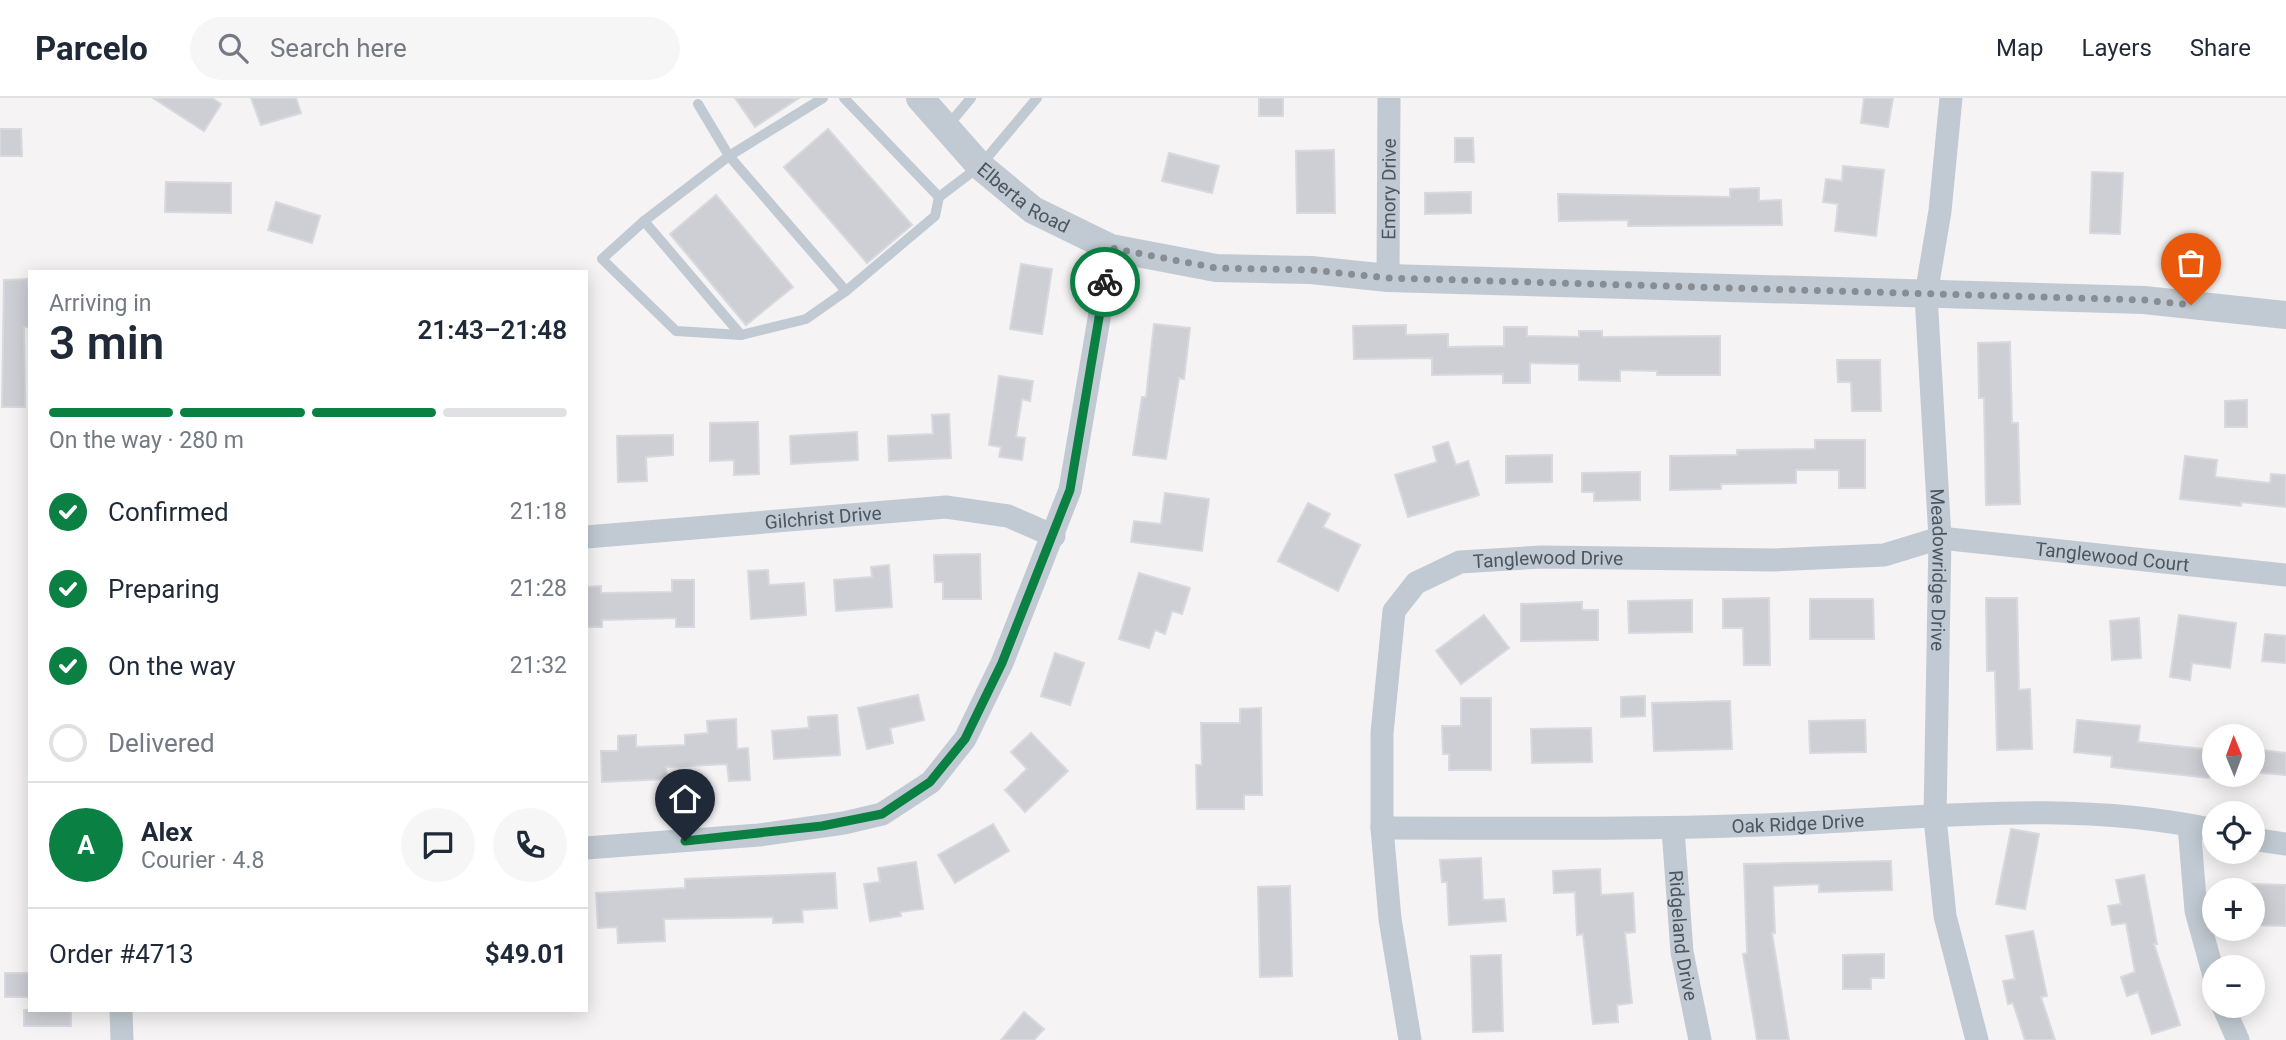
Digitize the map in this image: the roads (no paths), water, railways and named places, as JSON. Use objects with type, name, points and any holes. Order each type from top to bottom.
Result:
[{"type":"street","name":"Elberta Road","points":[[920,98],[980,166],[1033,210],[1111,248],[1216,268],[1311,270],[1388,278],[2144,300],[2286,315]]},
{"type":"street","name":"Emory Drive","points":[[1388,278],[1390,98]]},
{"type":"street","name":"Meadowridge Drive","points":[[1951,98],[1940,211],[1926,295],[1940,538],[1935,818],[1945,916],[1977,1040]]},
{"type":"street","points":[[588,848],[759,835],[844,823],[882,814],[930,782],[965,739],[1002,663],[1070,490],[1111,248]]},
{"type":"street","name":"Gilchrist Drive","points":[[588,537],[946,507],[1008,516],[1054,536]]},
{"type":"street","name":"Tanglewood Court","points":[[1940,538],[2286,575]]},
{"type":"street","name":"Tanglewood Drive","points":[[1410,1040],[1390,919],[1382,828],[1382,733],[1394,611],[1416,583],[1460,562],[1542,557],[1774,560],[1870,556],[1884,555],[1940,538]]},
{"type":"street","name":"Oak Ridge Drive","points":[[1382,828],[1673,829],[2057,811],[2202,828]]},
{"type":"street","points":[[2189,825],[2196,911],[2208,955]]},
{"type":"street","name":"Ridgeland Drive","points":[[1673,829],[1682,952],[1700,1040]]},
{"type":"street","points":[[2265,841],[2286,844]]},
{"type":"street","points":[[121,1012],[122,1040]]},
{"type":"street","points":[[2228,1018],[2238,1040]]},
{"type":"lane","points":[[823,98],[729,156],[645,221],[603,258],[676,331],[741,335],[806,319],[846,291],[935,216],[939,197],[980,166],[1037,98]]},
{"type":"lane","points":[[844,98],[939,197]]},
{"type":"lane","points":[[946,128],[971,98]]},
{"type":"lane","points":[[698,104],[729,156],[846,291]]},
{"type":"lane","points":[[645,221],[741,335]]}]
